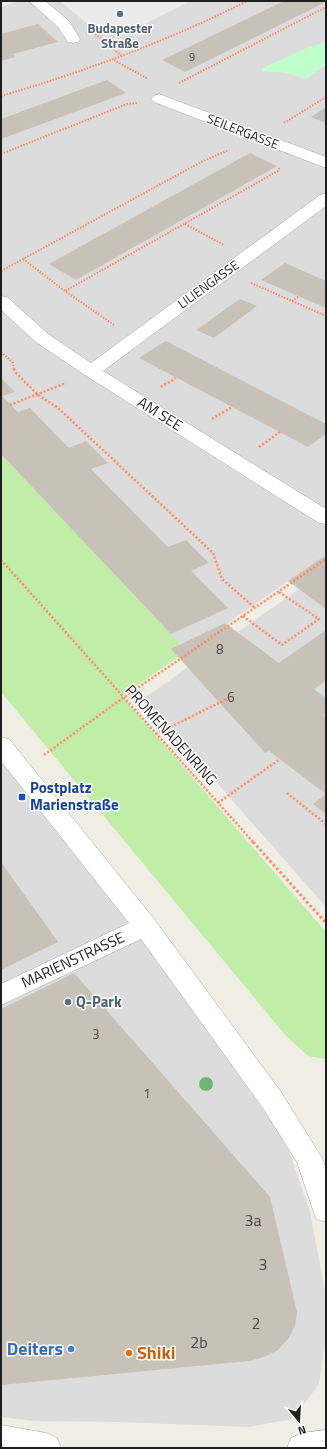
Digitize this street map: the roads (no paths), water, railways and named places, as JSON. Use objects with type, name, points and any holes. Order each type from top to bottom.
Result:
[{"type":"street","points":[[36,1],[64,24],[73,39]]},
{"type":"street","name":"SEILERGASSE","points":[[159,99],[326,163]]},
{"type":"street","name":"LILIENGASSE","points":[[91,371],[326,198]]},
{"type":"street","name":"AM SEE","points":[[1,300],[42,338],[91,371],[321,508]]},
{"type":"street","points":[[1,745],[145,926],[272,1100],[318,1154],[326,1210]]},
{"type":"street","name":"MARIENSTRASSE","points":[[1,994],[145,926]]},
{"type":"street","points":[[1,1439],[46,1448]]},
{"type":"street","points":[[302,1448],[326,1444]]},
{"type":"place","name":"Budapester Straße","points":[[120,14]]},
{"type":"place","name":"Postplatz Marienstraße","points":[[22,797]]},
{"type":"place","name":"Q-Park","points":[[68,1002]]},
{"type":"place","name":"Deiters","points":[[71,1349]]},
{"type":"place","name":"Shiki","points":[[129,1353]]}]
